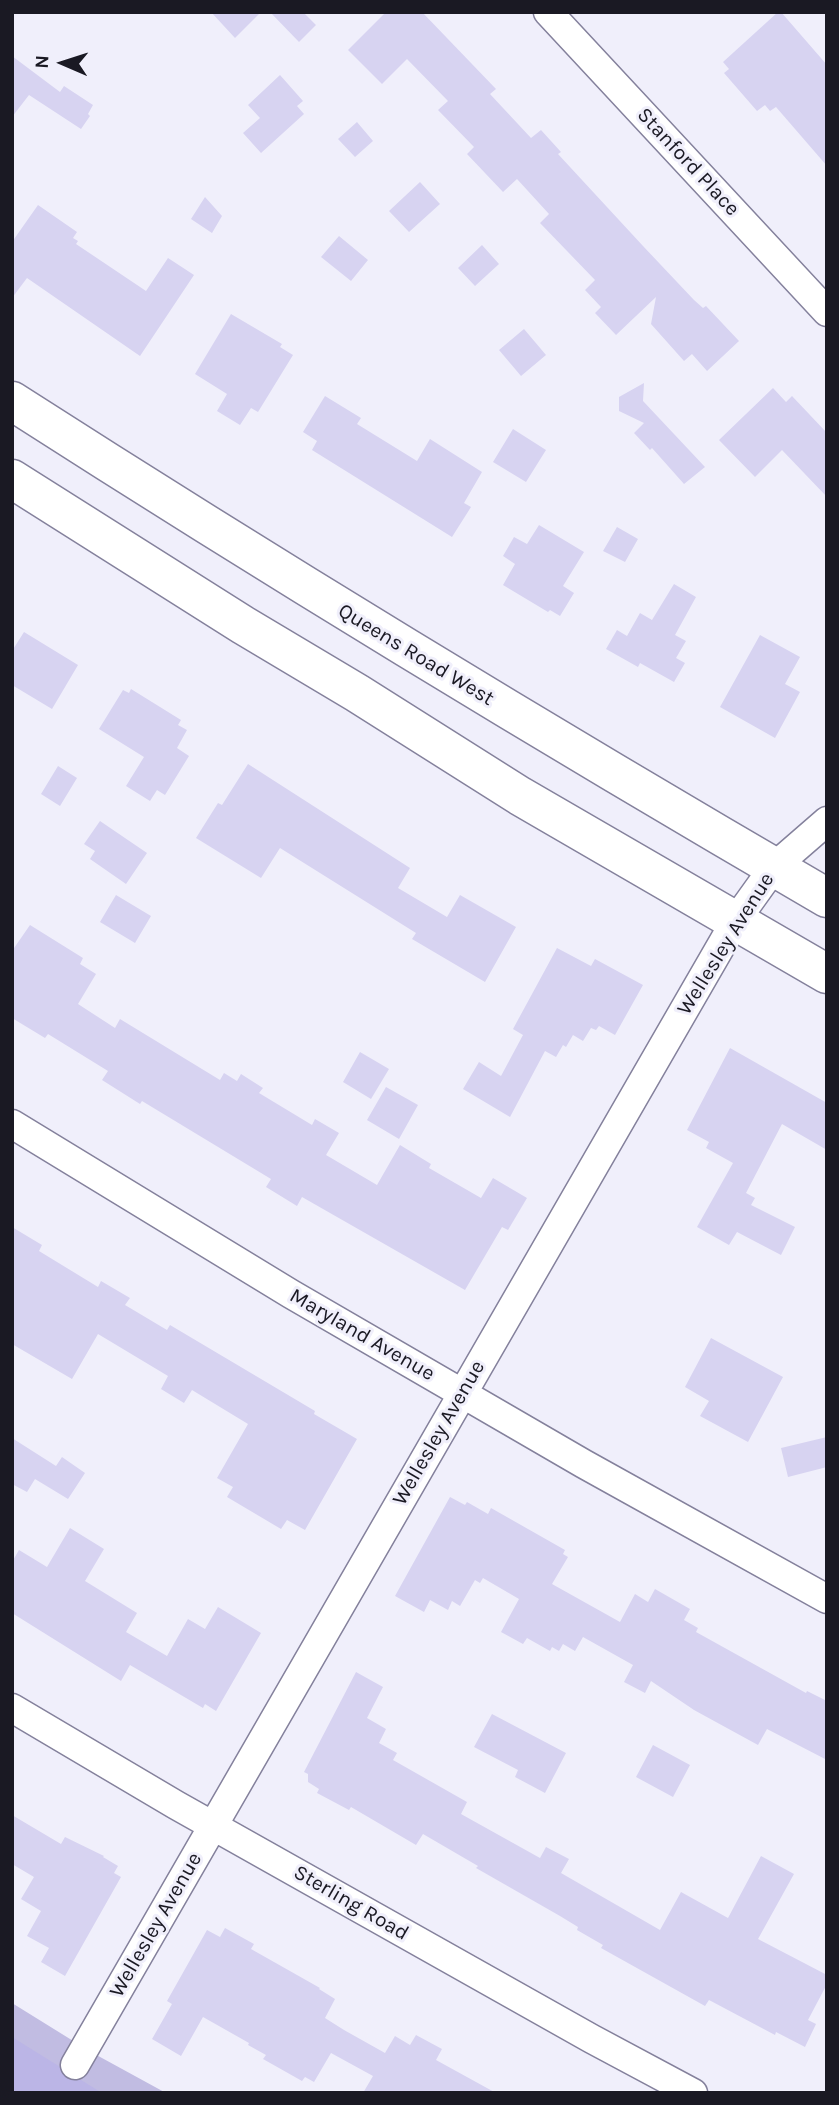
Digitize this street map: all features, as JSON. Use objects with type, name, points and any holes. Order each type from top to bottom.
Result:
[{"type":"street","name":"Stanford Place","points":[[548,12],[827,312]]},
{"type":"street","name":"Queens Road West","points":[[12,401],[384,635],[827,898]]},
{"type":"street","points":[[12,479],[520,796],[827,974]]},
{"type":"street","name":"Wellesley Avenue","points":[[75,2065],[736,920],[774,867],[827,821]]},
{"type":"street","name":"Maryland Avenue","points":[[12,1124],[283,1289],[612,1480],[827,1599]]},
{"type":"street","name":"Sterling Road","points":[[12,1708],[568,2026],[694,2093]]},
{"type":"shaded area","points":[[12,2003],[91,2052],[166,2093],[12,2093]]},
{"type":"shaded area","points":[[12,2037],[102,2093],[12,2093]]},
{"type":"building","points":[[211,12],[261,12],[235,38]]},
{"type":"building","points":[[270,12],[303,12],[316,25],[299,42]]},
{"type":"building","points":[[386,12],[422,12],[496,89],[490,94],[531,138],[541,130],[561,152],[558,154],[643,246],[694,300],[703,308],[706,306],[739,341],[707,371],[692,354],[684,361],[651,324],[656,297],[616,335],[595,313],[601,307],[585,290],[595,280],[540,223],[549,214],[517,179],[503,192],[467,154],[474,147],[438,110],[448,101],[407,59],[382,84],[348,50]]},
{"type":"building","points":[[781,12],[827,65],[827,166],[776,107],[770,111],[765,105],[757,111],[724,73],[729,69],[723,62]]},
{"type":"building","points":[[12,56],[60,92],[64,86],[93,105],[88,114],[90,116],[81,129],[29,95],[12,117]]},
{"type":"building","points":[[280,75],[303,101],[297,106],[304,114],[261,153],[243,133],[260,118],[248,105]]},
{"type":"building","points":[[357,122],[373,141],[355,157],[338,139]]},
{"type":"building","points":[[420,182],[440,204],[409,232],[389,211]]},
{"type":"building","points":[[205,197],[222,216],[212,233],[191,219]]},
{"type":"building","points":[[38,205],[77,232],[73,238],[78,241],[76,244],[146,291],[168,258],[194,275],[140,356],[27,278],[12,298],[12,242]]},
{"type":"building","points":[[339,236],[368,260],[351,281],[321,257]]},
{"type":"building","points":[[482,245],[499,264],[475,286],[458,268]]},
{"type":"building","points":[[231,314],[282,344],[280,347],[293,355],[258,412],[251,408],[240,425],[217,411],[227,394],[195,374]]},
{"type":"building","points":[[524,329],[546,355],[521,376],[499,350]]},
{"type":"building","points":[[644,383],[643,401],[705,467],[684,484],[652,448],[650,450],[634,433],[644,423],[619,411],[619,397]]},
{"type":"building","points":[[773,388],[786,402],[792,396],[827,433],[827,497],[782,450],[755,477],[719,440]]},
{"type":"building","points":[[325,396],[361,418],[357,424],[417,461],[430,439],[482,472],[464,503],[471,507],[452,537],[312,450],[317,441],[303,432]]},
{"type":"building","points":[[513,429],[546,450],[526,482],[493,462]]},
{"type":"building","points":[[539,525],[584,552],[563,586],[574,593],[560,616],[550,610],[548,612],[503,585],[515,564],[503,556],[514,537],[527,544]]},
{"type":"building","points":[[617,527],[638,539],[625,562],[603,551]]},
{"type":"building","points":[[674,584],[696,597],[675,635],[686,641],[676,658],[685,663],[674,682],[640,663],[638,667],[606,649],[617,630],[627,636],[640,613],[652,620]]},
{"type":"building","points":[[24,632],[78,665],[52,709],[12,685],[12,651]]},
{"type":"building","points":[[760,635],[800,657],[785,684],[800,692],[775,738],[720,707]]},
{"type":"building","points":[[131,689],[181,720],[178,725],[187,730],[177,748],[189,756],[165,795],[157,790],[150,801],[126,786],[144,757],[99,729],[123,690],[129,693]]},
{"type":"building","points":[[248,764],[410,868],[398,888],[447,917],[460,895],[516,927],[485,982],[412,939],[416,933],[280,848],[261,878],[196,838],[218,803],[222,805]]},
{"type":"building","points":[[58,766],[77,778],[60,806],[41,794]]},
{"type":"building","points":[[100,821],[147,853],[126,884],[90,859],[95,851],[84,844]]},
{"type":"building","points":[[116,895],[151,916],[135,943],[100,922]]},
{"type":"building","points":[[30,925],[83,958],[80,964],[96,974],[78,1004],[115,1028],[120,1019],[220,1080],[224,1073],[237,1081],[241,1074],[263,1088],[259,1093],[312,1125],[315,1119],[339,1133],[326,1155],[377,1185],[400,1145],[431,1164],[429,1168],[481,1198],[493,1178],[527,1198],[508,1230],[502,1227],[465,1290],[302,1197],[297,1206],[266,1187],[271,1179],[102,1080],[108,1071],[48,1034],[45,1038],[12,1018],[12,951]]},
{"type":"building","points":[[557,948],[591,966],[595,959],[643,985],[615,1035],[599,1026],[596,1030],[591,1028],[583,1041],[573,1035],[556,1057],[545,1051],[510,1117],[463,1089],[479,1062],[501,1076],[523,1035],[513,1029]]},
{"type":"building","points":[[730,1048],[827,1103],[827,1150],[782,1124],[746,1193],[755,1198],[751,1205],[795,1227],[781,1255],[737,1232],[729,1245],[697,1227],[733,1163],[706,1148],[709,1142],[687,1130]]},
{"type":"building","points":[[360,1052],[389,1069],[371,1099],[343,1082]]},
{"type":"building","points":[[386,1087],[418,1105],[399,1139],[367,1120]]},
{"type":"building","points":[[12,1227],[42,1245],[39,1251],[98,1287],[101,1281],[130,1298],[125,1305],[167,1330],[170,1325],[357,1439],[305,1530],[287,1520],[281,1529],[227,1497],[233,1487],[217,1478],[248,1424],[192,1390],[184,1403],[161,1389],[168,1376],[98,1334],[72,1379],[12,1344]]},
{"type":"building","points":[[711,1338],[783,1377],[748,1442],[700,1416],[709,1401],[685,1387]]},
{"type":"building","points":[[827,1437],[827,1467],[788,1477],[781,1448]]},
{"type":"building","points":[[12,1438],[56,1466],[62,1457],[85,1473],[68,1499],[35,1479],[27,1492],[12,1484]]},
{"type":"building","points":[[450,1497],[465,1505],[467,1502],[488,1514],[491,1508],[565,1550],[563,1554],[568,1557],[552,1584],[620,1622],[635,1594],[648,1602],[655,1589],[690,1609],[684,1620],[698,1628],[696,1632],[806,1693],[807,1691],[827,1701],[827,1760],[767,1729],[758,1745],[694,1710],[651,1681],[645,1693],[624,1682],[633,1665],[583,1637],[575,1651],[563,1644],[559,1651],[552,1647],[550,1651],[527,1638],[523,1644],[501,1632],[519,1599],[483,1578],[480,1583],[475,1580],[460,1606],[452,1601],[448,1610],[430,1600],[424,1612],[395,1596]]},
{"type":"building","points":[[70,1528],[104,1549],[85,1581],[137,1613],[126,1632],[167,1656],[188,1619],[205,1629],[218,1607],[261,1633],[216,1711],[205,1704],[203,1708],[130,1665],[121,1681],[12,1613],[12,1562],[19,1550],[47,1567]]},
{"type":"building","points":[[356,1672],[383,1687],[367,1718],[386,1729],[379,1743],[397,1753],[393,1760],[467,1802],[461,1814],[540,1858],[546,1847],[569,1859],[561,1873],[660,1930],[681,1892],[728,1918],[761,1856],[794,1874],[758,1939],[827,1975],[827,1984],[808,2020],[816,2024],[805,2047],[776,2032],[775,2035],[709,2000],[705,2006],[601,1948],[603,1945],[577,1930],[578,1927],[423,1834],[416,1845],[351,1807],[349,1810],[317,1793],[319,1789],[308,1782],[308,1774],[304,1772]]},
{"type":"building","points":[[492,1714],[566,1753],[545,1793],[515,1777],[518,1770],[474,1747]]},
{"type":"building","points":[[653,1745],[690,1765],[673,1797],[636,1777]]},
{"type":"building","points":[[12,1815],[61,1844],[65,1837],[118,1866],[114,1873],[121,1877],[65,1976],[41,1962],[49,1948],[27,1936],[41,1911],[21,1899],[34,1877],[12,1864]]},
{"type":"building","points":[[225,1928],[254,1944],[251,1949],[335,1999],[325,2018],[344,2030],[385,2053],[395,2036],[410,2045],[416,2035],[442,2049],[436,2060],[496,2093],[363,2093],[373,2076],[331,2053],[314,2082],[305,2077],[302,2081],[263,2059],[266,2055],[248,2045],[249,2043],[203,2017],[181,2056],[152,2039],[172,2004],[167,2001],[207,1930],[220,1937]]}]
